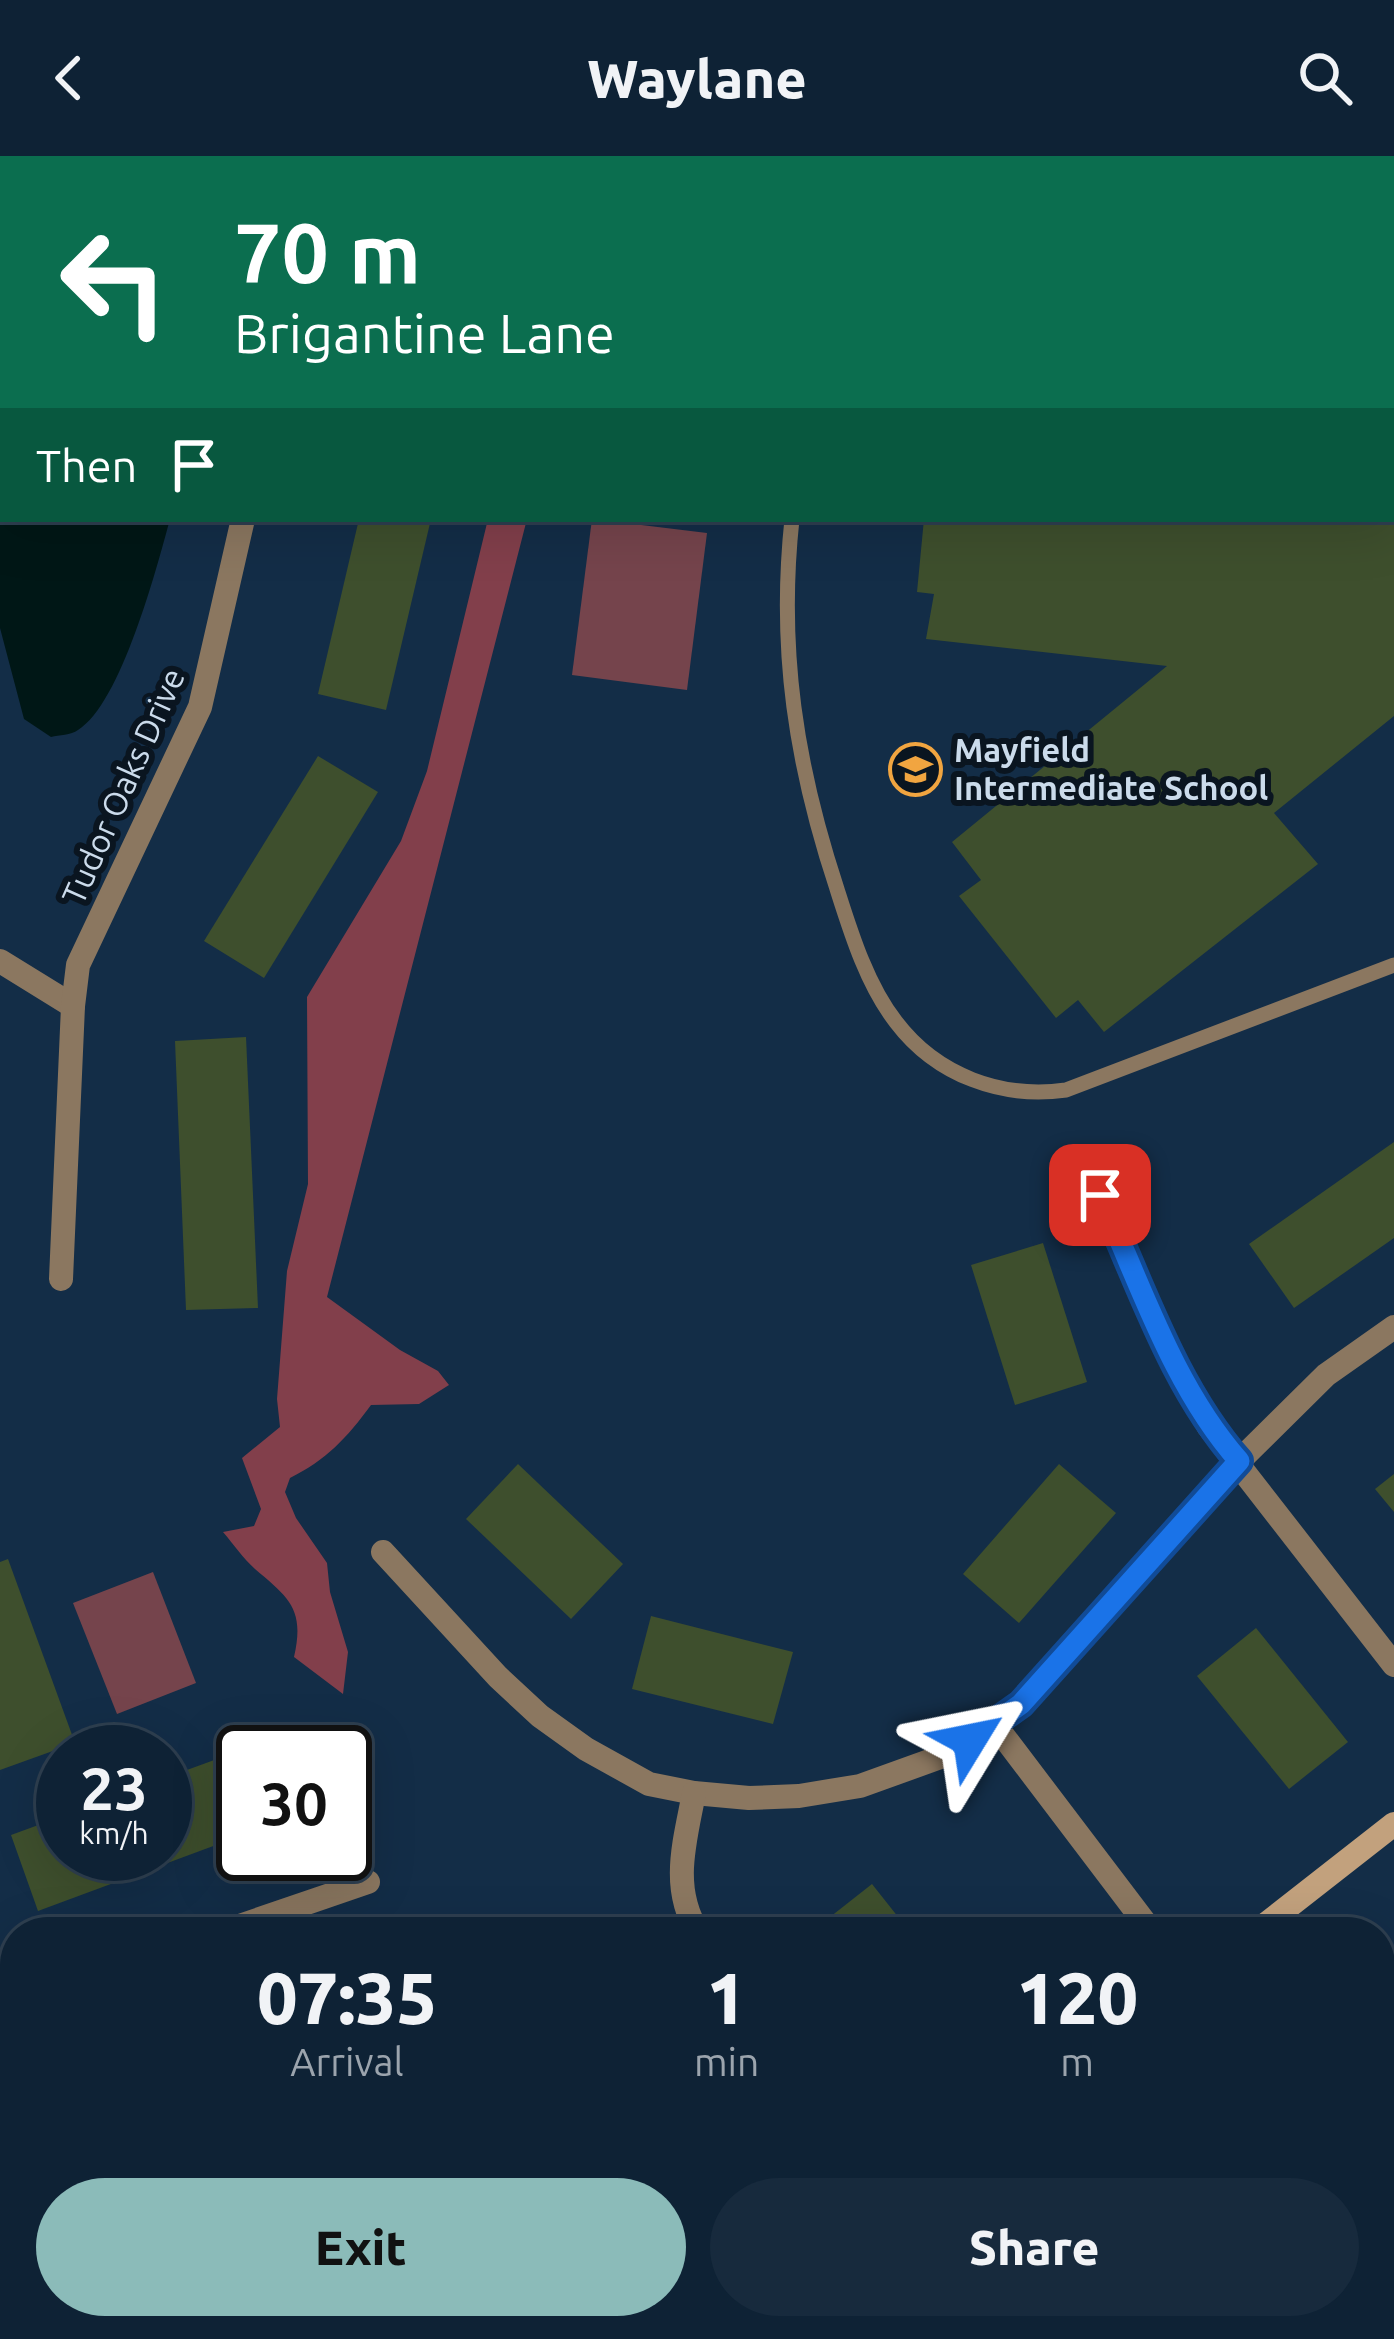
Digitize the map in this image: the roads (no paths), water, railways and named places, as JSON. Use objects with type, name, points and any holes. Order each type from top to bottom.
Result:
[{"type":"main road","points":[[1275,1917],[1394,1825]]},
{"type":"street","name":"Tudor Oaks Drive","points":[[62,1279],[73,1006],[79,965],[200,707],[242,522]]},
{"type":"street","points":[[0,961],[73,1006]]},
{"type":"street","points":[[1100,1195],[1187,1390],[1209,1426],[1394,1665]]},
{"type":"street","points":[[383,1552],[540,1716],[586,1749],[649,1784],[749,1798],[860,1786],[915,1770],[995,1725],[1021,1704],[1239,1461],[1326,1375],[1394,1327]]},
{"type":"street","points":[[995,1725],[1141,1917]]},
{"type":"street","points":[[691,1917],[682,1896],[680,1864],[694,1793]]},
{"type":"street","points":[[266,1917],[368,1882]]},
{"type":"lane","points":[[792,522],[788,653],[799,755],[849,928],[896,1022],[922,1050],[994,1088],[1037,1094],[1066,1090],[1394,964]]},
{"type":"place","name":"Mayfield Intermediate School","points":[[915,769]]}]
